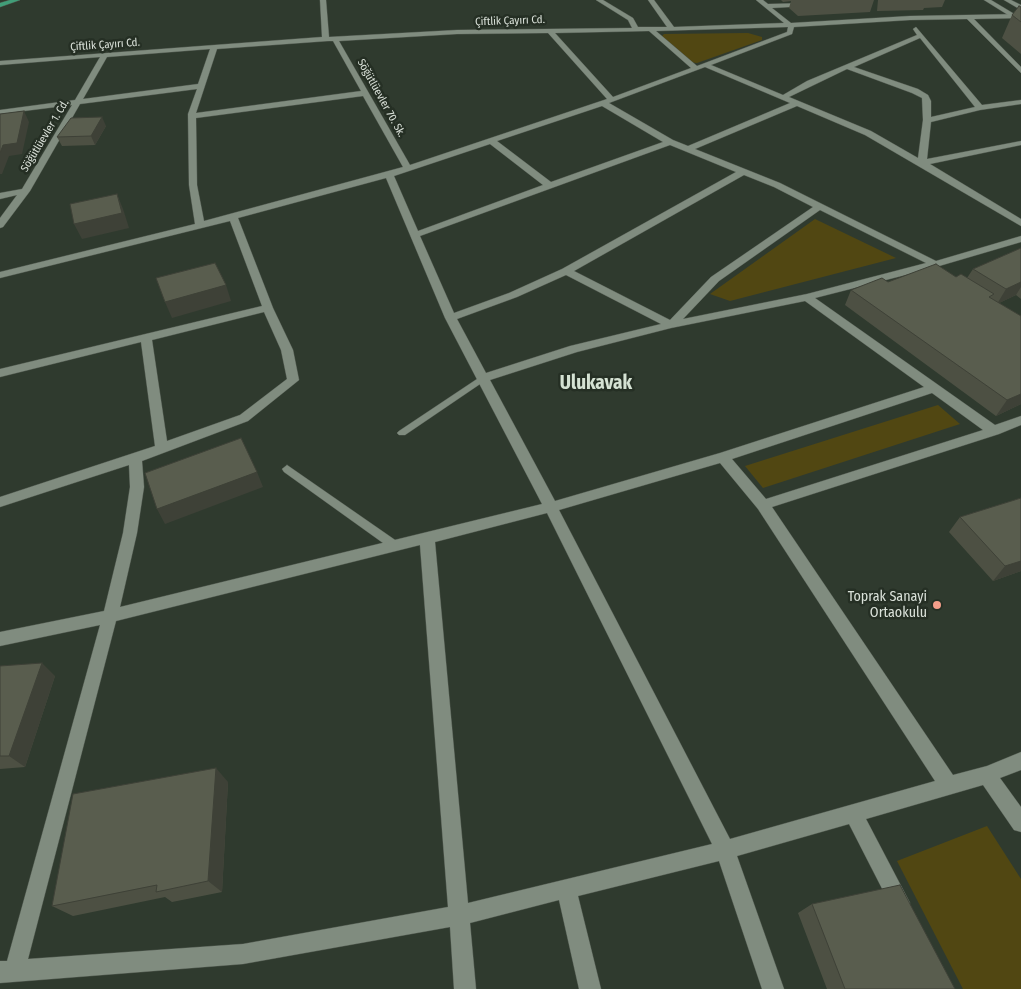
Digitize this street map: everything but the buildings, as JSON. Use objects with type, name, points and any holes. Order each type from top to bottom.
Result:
[{"type":"highway","points":[[0,5],[17,0]]},
{"type":"street","points":[[323,0],[326,40]]},
{"type":"street","points":[[599,0],[631,19],[635,28]]},
{"type":"street","points":[[651,0],[671,28]]},
{"type":"street","points":[[0,275],[200,226],[389,175],[608,102],[790,34],[791,26],[759,0]]},
{"type":"street","points":[[766,6],[816,3],[813,0]]},
{"type":"street","points":[[988,0],[1021,21]]},
{"type":"street","points":[[1007,0],[1021,8]]},
{"type":"street","name":"Çiftlik Çayırı Cd.","points":[[0,63],[335,39],[549,30],[791,26],[910,18],[1021,16]]},
{"type":"street","points":[[969,17],[1021,71]]},
{"type":"street","points":[[910,18],[920,36],[980,108]]},
{"type":"street","points":[[650,29],[687,62],[784,97],[868,133],[922,163],[1021,223]]},
{"type":"street","points":[[549,30],[608,102],[670,142],[777,185],[820,206],[930,265],[941,277]]},
{"type":"street","points":[[784,97],[906,40],[920,36]]},
{"type":"street","name":"Söğütlüevler 70. Sk.","points":[[335,39],[408,168]]},
{"type":"street","points":[[200,226],[193,185],[192,116],[214,47]]},
{"type":"street","name":"Söğütlüevler 1. Cd.","points":[[0,225],[25,190],[105,55]]},
{"type":"street","points":[[848,67],[922,95],[927,101],[922,163]]},
{"type":"street","points":[[0,112],[201,86]]},
{"type":"street","points":[[192,116],[365,93]]},
{"type":"street","points":[[926,120],[980,108],[1021,102]]},
{"type":"street","points":[[688,149],[798,103]]},
{"type":"street","points":[[491,141],[549,185]]},
{"type":"street","points":[[415,235],[670,142]]},
{"type":"street","points":[[922,163],[1021,143]]},
{"type":"street","points":[[451,318],[513,295],[566,271],[742,172]]},
{"type":"street","points":[[389,175],[451,318],[551,507],[725,850],[773,989]]},
{"type":"street","points":[[0,196],[25,190]]},
{"type":"street","points":[[671,324],[715,278],[820,206]]},
{"type":"street","points":[[0,502],[135,458],[244,418],[293,380],[287,350],[268,308],[233,217]]},
{"type":"street","points":[[483,378],[574,349],[671,324],[807,297],[1021,239]]},
{"type":"street","points":[[566,271],[671,324]]},
{"type":"street","points":[[807,297],[994,431]]},
{"type":"street","points":[[0,373],[268,308]]},
{"type":"street","points":[[146,338],[162,448]]},
{"type":"street","points":[[0,639],[110,616],[551,507],[723,457],[934,388]]},
{"type":"street","points":[[763,505],[994,431],[1021,420]]},
{"type":"street","points":[[723,457],[763,505],[949,785]]},
{"type":"street","points":[[135,458],[137,487],[130,533],[110,616],[8,971],[243,954],[460,915],[725,850],[988,775],[1021,761]]},
{"type":"street","points":[[427,537],[465,989]]},
{"type":"street","points":[[988,775],[1021,823]]},
{"type":"street","points":[[853,813],[907,918]]},
{"type":"street","points":[[568,890],[590,989]]},
{"type":"lane","points":[[402,433],[483,378]]},
{"type":"lane","points":[[287,469],[394,545]]},
{"type":"shaded area","points":[[748,33],[762,37],[762,40],[697,63],[690,62],[661,37],[664,34]]},
{"type":"shaded area","points":[[815,219],[896,258],[730,301],[710,294]]},
{"type":"shaded area","points":[[938,405],[960,424],[763,488],[745,466]]},
{"type":"shaded area","points":[[987,826],[1021,879],[1021,989],[963,989],[897,861]]},
{"type":"place","name":"Toprak Sanayi Ortaokulu","points":[[937,605]]},
{"type":"district","name":"Ulukavak","points":[[596,384]]}]
